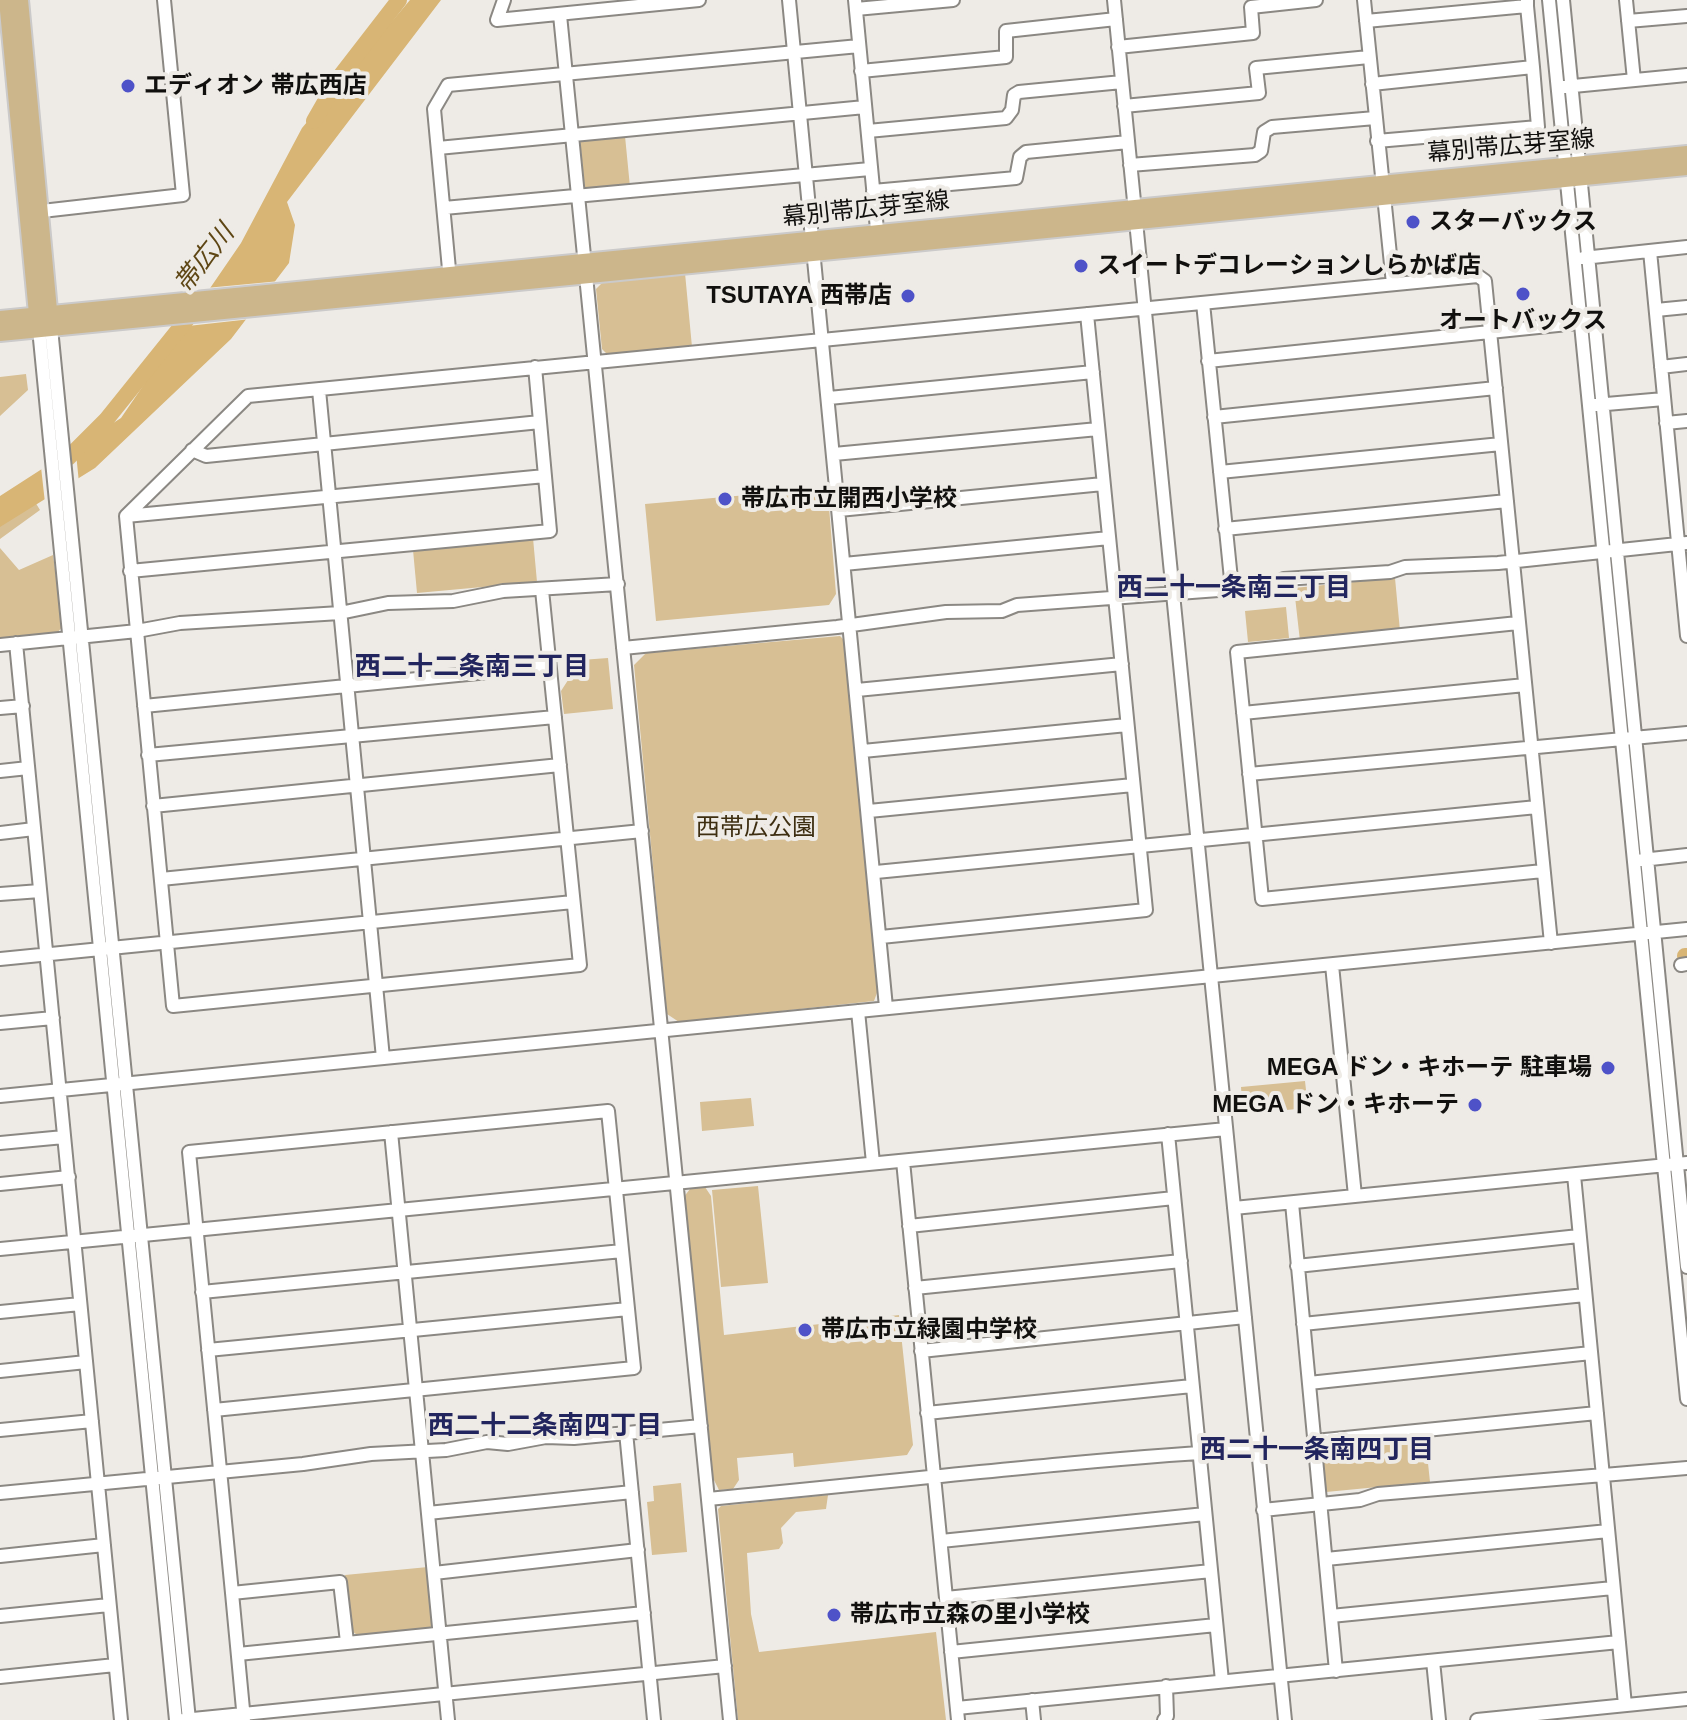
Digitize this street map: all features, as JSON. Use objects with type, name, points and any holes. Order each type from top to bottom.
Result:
[{"type":"main road","points":[[7,0],[44,321]]},
{"type":"main road","points":[[20,0],[42,211],[44,321]]},
{"type":"main road","name":"幕別帯広芽室線","points":[[1572,172],[1687,154]]},
{"type":"main road","name":"幕別帯広芽室線","points":[[44,321],[123,321],[268,307],[450,282],[586,268],[1572,172],[1687,167]]},
{"type":"main road","name":"幕別帯広芽室線","points":[[44,321],[133,304],[279,290],[450,282]]},
{"type":"main road","points":[[0,319],[44,321]]},
{"type":"main road","points":[[0,333],[44,321]]},
{"type":"street","points":[[42,211],[183,195],[164,0]]},
{"type":"street","points":[[504,0],[497,20],[699,0]]},
{"type":"street","points":[[789,0],[876,872],[886,1007]]},
{"type":"street","points":[[878,240],[855,5],[953,0]]},
{"type":"street","points":[[1114,0],[1285,1720]]},
{"type":"street","points":[[1118,47],[1253,33],[1251,7],[1316,0]]},
{"type":"street","points":[[1364,0],[1393,284]]},
{"type":"street","points":[[1549,0],[1564,87],[1572,172],[1574,259],[1588,322]]},
{"type":"street","points":[[1563,0],[1564,87]]},
{"type":"street","points":[[1626,0],[1634,80]]},
{"type":"street","points":[[1366,21],[1527,3],[1533,67],[1538,127],[1377,141]]},
{"type":"street","points":[[560,15],[730,1720]]},
{"type":"street","points":[[1628,21],[1687,16]]},
{"type":"street","points":[[861,71],[1006,57],[1006,31],[1116,19]]},
{"type":"street","points":[[450,282],[434,109],[448,85],[859,46]]},
{"type":"street","points":[[1124,106],[1259,93],[1256,68],[1369,57]]},
{"type":"street","points":[[1372,84],[1533,67]]},
{"type":"street","points":[[1564,87],[1687,75]]},
{"type":"street","points":[[868,131],[1006,118],[1012,110],[1014,95],[1019,92],[1122,82]]},
{"type":"street","points":[[438,148],[865,107]]},
{"type":"street","points":[[1130,165],[1255,155],[1261,151],[1264,132],[1272,127],[1375,118]]},
{"type":"street","points":[[873,191],[1016,178],[1020,157],[1026,152],[1128,142]]},
{"type":"street","points":[[444,208],[870,169]]},
{"type":"street","points":[[1572,172],[1588,258],[1588,322],[1628,738],[1634,861],[1648,933],[1687,1267]]},
{"type":"street","points":[[1574,259],[1687,247]]},
{"type":"street","points":[[1650,251],[1672,480],[1682,544],[1687,636]]},
{"type":"street","points":[[542,590],[580,965],[173,1006],[126,516],[248,396],[1478,276],[1485,281],[1551,943]]},
{"type":"street","points":[[1203,303],[1232,589]]},
{"type":"street","points":[[1656,310],[1687,307]]},
{"type":"street","points":[[881,937],[1146,910],[1087,314]]},
{"type":"street","points":[[44,321],[58,388],[71,518],[77,637],[120,1084],[160,1479],[189,1720]]},
{"type":"street","points":[[44,321],[44,399],[59,527],[77,637]]},
{"type":"street","points":[[1208,361],[1588,322]]},
{"type":"street","points":[[1661,367],[1687,364]]},
{"type":"street","points":[[130,571],[550,531],[535,367]]},
{"type":"street","points":[[829,398],[1093,372]]},
{"type":"street","points":[[1214,417],[1496,388]]},
{"type":"street","points":[[319,390],[383,1058]]},
{"type":"street","points":[[1596,405],[1664,399]]},
{"type":"street","points":[[1666,423],[1687,421]]},
{"type":"street","points":[[192,450],[206,456],[540,422]]},
{"type":"street","points":[[834,454],[1098,429]]},
{"type":"street","points":[[1220,472],[1501,444]]},
{"type":"street","points":[[126,516],[545,476]]},
{"type":"street","points":[[1672,480],[1687,479]]},
{"type":"street","points":[[839,510],[1103,484]]},
{"type":"street","points":[[1225,529],[1507,501]]},
{"type":"street","points":[[844,564],[1109,538]]},
{"type":"street","points":[[623,648],[851,626],[946,612],[1002,611],[1017,605],[1232,589],[1284,579],[1682,544]]},
{"type":"street","points":[[0,645],[137,631],[180,623],[340,613],[397,602],[453,601],[490,592],[618,584]]},
{"type":"street","points":[[1518,623],[1237,652],[1254,835],[1262,899],[1543,871]]},
{"type":"street","points":[[16,643],[121,1720]]},
{"type":"street","points":[[857,690],[1122,664]]},
{"type":"street","points":[[144,706],[549,666]]},
{"type":"street","points":[[1243,713],[1525,685]]},
{"type":"street","points":[[0,708],[23,706]]},
{"type":"street","points":[[148,755],[555,717]]},
{"type":"street","points":[[863,751],[1127,725]]},
{"type":"street","points":[[1249,774],[1687,733]]},
{"type":"street","points":[[1628,738],[1648,859],[1648,933]]},
{"type":"street","points":[[153,806],[560,765]]},
{"type":"street","points":[[0,771],[28,768]]},
{"type":"street","points":[[869,811],[1133,785]]},
{"type":"street","points":[[876,872],[1537,807]]},
{"type":"street","points":[[0,833],[34,829]]},
{"type":"street","points":[[161,879],[642,831]]},
{"type":"street","points":[[1634,861],[1687,855]]},
{"type":"street","points":[[0,894],[40,891]]},
{"type":"street","points":[[0,959],[573,902]]},
{"type":"street","points":[[0,1096],[1687,929]]},
{"type":"street","points":[[1332,965],[1355,1196]]},
{"type":"street","points":[[858,1011],[873,1163]]},
{"type":"street","points":[[0,1023],[53,1018]]},
{"type":"street","points":[[214,1410],[634,1368],[608,1111],[189,1152],[202,1292],[244,1717]]},
{"type":"street","points":[[0,1249],[1226,1129]]},
{"type":"street","points":[[391,1132],[448,1720]]},
{"type":"street","points":[[1168,1134],[1222,1681]]},
{"type":"street","points":[[0,1143],[64,1137]]},
{"type":"street","points":[[903,1161],[958,1714],[1032,1700],[1619,1642]]},
{"type":"street","points":[[1234,1208],[1676,1164]]},
{"type":"street","points":[[1676,1164],[1687,1399]]},
{"type":"street","points":[[1574,1175],[1625,1705]]},
{"type":"street","points":[[0,1184],[69,1177]]},
{"type":"street","points":[[909,1226],[1174,1198]]},
{"type":"street","points":[[1292,1203],[1336,1671]]},
{"type":"street","points":[[1297,1266],[1579,1236]]},
{"type":"street","points":[[202,1292],[622,1251]]},
{"type":"street","points":[[915,1288],[1181,1261]]},
{"type":"street","points":[[1303,1324],[1585,1295]]},
{"type":"street","points":[[0,1312],[80,1304]]},
{"type":"street","points":[[208,1350],[628,1309]]},
{"type":"street","points":[[921,1351],[1245,1317]]},
{"type":"street","points":[[1309,1383],[1591,1353]]},
{"type":"street","points":[[0,1371],[86,1362]]},
{"type":"street","points":[[927,1413],[1192,1386]]},
{"type":"street","points":[[1315,1441],[1597,1413]]},
{"type":"street","points":[[0,1430],[92,1421]]},
{"type":"street","points":[[0,1493],[31,1487],[160,1479],[371,1454],[423,1453],[487,1442],[508,1444],[546,1437],[701,1426]]},
{"type":"street","points":[[626,1432],[654,1720]]},
{"type":"street","points":[[708,1499],[875,1481],[933,1479],[985,1470],[1048,1467],[1137,1455],[1258,1449]]},
{"type":"street","points":[[1263,1510],[1360,1500],[1378,1494],[1457,1490],[1548,1478],[1603,1477],[1687,1468]]},
{"type":"street","points":[[160,1479],[178,1720],[244,1717],[725,1666]]},
{"type":"street","points":[[428,1513],[632,1492]]},
{"type":"street","points":[[941,1541],[1205,1514]]},
{"type":"street","points":[[1326,1559],[1608,1531]]},
{"type":"street","points":[[0,1556],[104,1545]]},
{"type":"street","points":[[434,1573],[638,1550]]},
{"type":"street","points":[[946,1598],[1211,1571]]},
{"type":"street","points":[[232,1593],[340,1582],[347,1642]]},
{"type":"street","points":[[1331,1616],[1613,1588]]},
{"type":"street","points":[[0,1616],[109,1605]]},
{"type":"street","points":[[238,1654],[644,1613]]},
{"type":"street","points":[[951,1652],[1216,1625]]},
{"type":"street","points":[[1433,1661],[1439,1720]]},
{"type":"street","points":[[0,1677],[115,1665]]},
{"type":"street","points":[[1164,1720],[1167,1716],[1166,1686]]},
{"type":"street","points":[[1477,1720],[1687,1699]]},
{"type":"street","points":[[1032,1700],[1034,1720]]},
{"type":"green space","points":[[625,136],[630,187],[585,191],[580,140]]},
{"type":"green space","points":[[685,273],[692,347],[608,355],[602,349],[596,289],[604,281]]},
{"type":"green space","points":[[26,374],[28,390],[0,416],[0,377]]},
{"type":"green space","points":[[815,489],[829,507],[836,594],[829,605],[656,621],[645,504]]},
{"type":"green space","points":[[32,497],[40,510],[0,539],[0,518]]},
{"type":"green space","points":[[533,538],[537,582],[417,593],[413,550]]},
{"type":"green space","points":[[0,548],[19,570],[53,555],[63,626],[57,633],[0,639]]},
{"type":"green space","points":[[1395,578],[1400,631],[1300,641],[1294,588]]},
{"type":"green space","points":[[1286,607],[1289,638],[1248,642],[1245,611]]},
{"type":"green space","name":"西帯広公園","points":[[840,636],[845,641],[878,990],[874,1001],[679,1022],[667,1014],[634,665],[646,653]]},
{"type":"green space","points":[[608,658],[613,709],[564,714],[561,691],[581,660]]},
{"type":"green space","points":[[1305,1081],[1308,1108],[1243,1114],[1241,1087]]},
{"type":"green space","points":[[751,1098],[754,1126],[702,1131],[700,1102]]},
{"type":"green space","points":[[758,1186],[768,1283],[721,1287],[712,1190]]},
{"type":"green space","points":[[705,1187],[711,1196],[724,1335],[899,1315],[913,1445],[907,1455],[794,1467],[793,1453],[737,1458],[739,1480],[733,1489],[719,1490],[713,1478],[683,1198],[690,1189]]},
{"type":"green space","points":[[1425,1435],[1430,1482],[1326,1492],[1321,1445]]},
{"type":"green space","points":[[681,1483],[687,1552],[652,1555],[647,1502],[654,1501],[653,1486]]},
{"type":"green space","points":[[828,1495],[826,1509],[796,1512],[781,1528],[783,1543],[779,1549],[747,1553],[751,1614],[759,1652],[936,1632],[946,1720],[738,1720],[718,1509],[721,1506]]},
{"type":"green space","points":[[428,1567],[435,1621],[429,1629],[359,1636],[350,1630],[345,1575]]},
{"type":"shaded area","points":[[410,0],[441,0],[287,202],[295,225],[289,263],[231,339],[95,468],[0,527],[0,496],[121,418],[241,243],[302,128]]},
{"type":"pier","points":[[280,281],[251,319],[179,327],[206,288]]},
{"type":"pier","points":[[75,443],[79,483],[45,503],[41,467]]},
{"type":"waterway","name":"帯広川","points":[[314,121],[338,79],[399,0]]},
{"type":"waterway","name":"帯広川","points":[[68,458],[106,420],[196,308]]},
{"type":"place","name":"エディオン 帯広西店","points":[[128,86]]},
{"type":"place","name":"スターバックス","points":[[1413,222]]},
{"type":"place","name":"スイートデコレーションしらかば店","points":[[1081,266]]},
{"type":"place","name":"オートバックス","points":[[1523,294]]},
{"type":"place","name":"TSUTAYA 西帯店","points":[[908,296]]},
{"type":"place","name":"帯広市立開西小学校","points":[[725,499]]},
{"type":"place","name":"MEGA ドン・キホーテ 駐車場","points":[[1608,1068]]},
{"type":"place","name":"MEGA ドン・キホーテ","points":[[1475,1105]]},
{"type":"place","name":"帯広市立緑園中学校","points":[[805,1330]]},
{"type":"place","name":"帯広市立森の里小学校","points":[[834,1615]]},
{"type":"district","name":"西二十一条南三丁目","points":[[1234,589]]},
{"type":"district","name":"西二十二条南三丁目","points":[[472,668]]},
{"type":"district","name":"西二十二条南四丁目","points":[[545,1427]]},
{"type":"district","name":"西二十一条南四丁目","points":[[1317,1451]]}]
